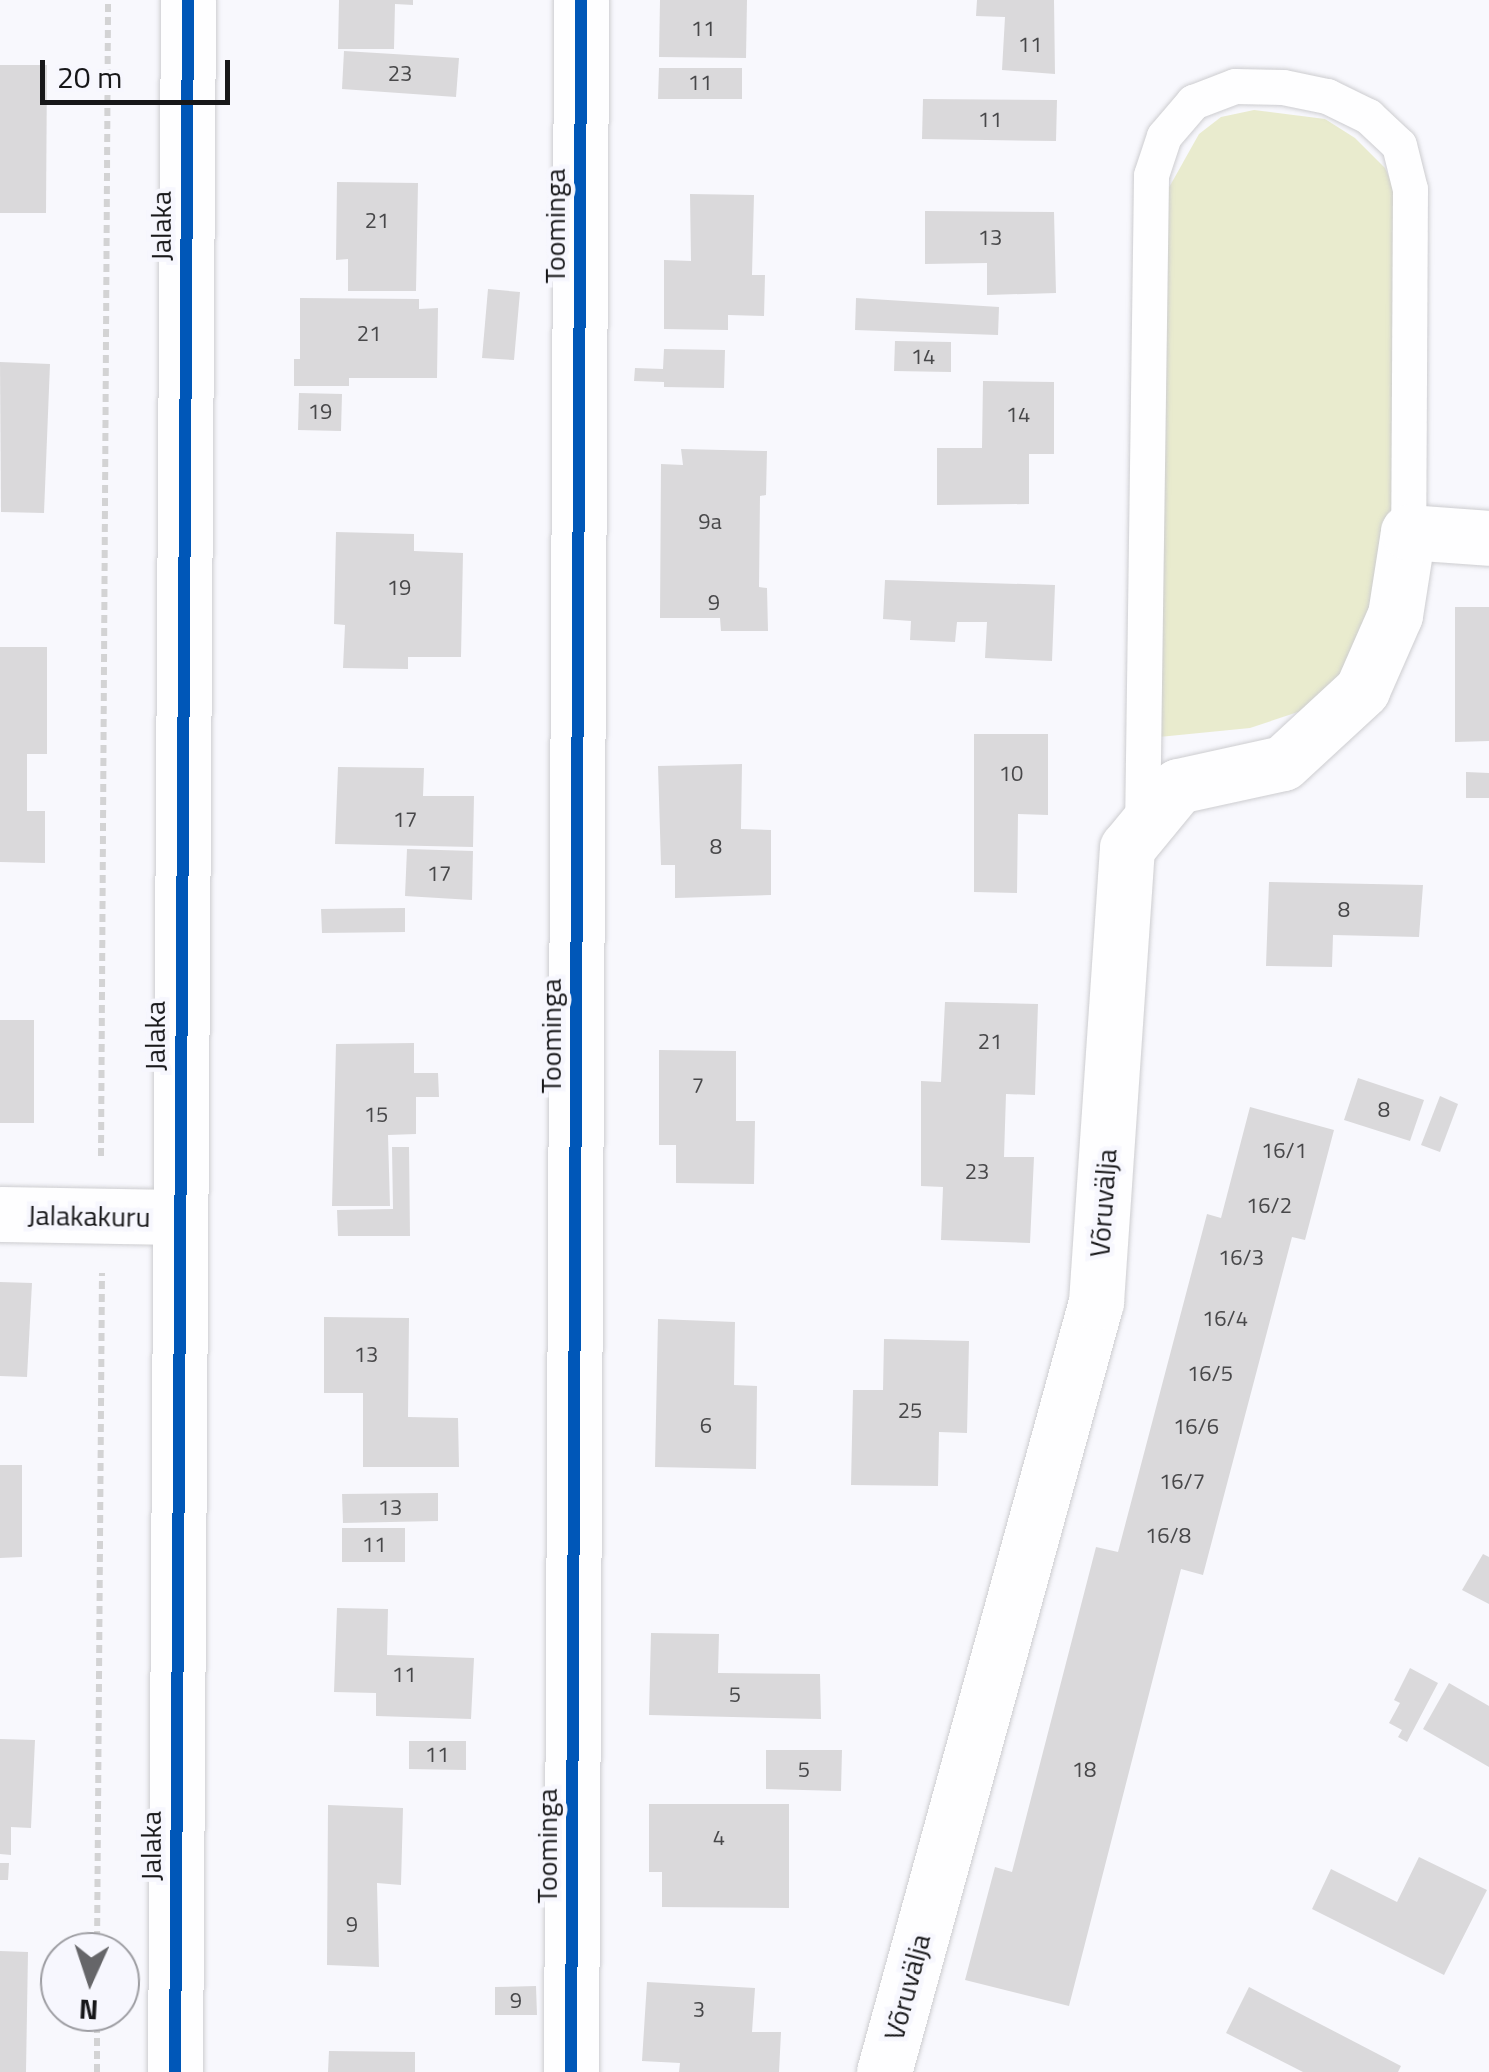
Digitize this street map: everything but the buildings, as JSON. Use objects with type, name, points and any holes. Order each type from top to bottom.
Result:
[{"type":"street","name":"Jalaka","points":[[175,2072],[188,0]]},
{"type":"street","name":"Toominga","points":[[571,2072],[581,0]]},
{"type":"street","points":[[1408,532],[1489,538]]},
{"type":"street","name":"Võruvälja","points":[[884,2072],[1096,1302],[1127,848],[1178,786],[1283,762],[1362,690],[1394,615],[1408,532]]},
{"type":"street","name":"Jalakakuru","points":[[0,1214],[178,1217]]},
{"type":"lane","points":[[1142,830],[1151,175],[1164,136],[1193,102],[1234,86],[1283,86],[1327,96],[1368,116],[1398,146],[1410,189],[1408,532]]},
{"type":"path","points":[[97,1932],[108,0]]},
{"type":"path","points":[[97,2032],[97,2072]]},
{"type":"green space","points":[[1254,110],[1325,119],[1355,138],[1385,168],[1398,198],[1399,515],[1355,660],[1310,708],[1250,728],[1159,737],[1167,191],[1199,134],[1221,117]]},
{"type":"cycle path","points":[[175,2072],[188,0]]},
{"type":"cycle path","points":[[571,2072],[581,0]]}]
